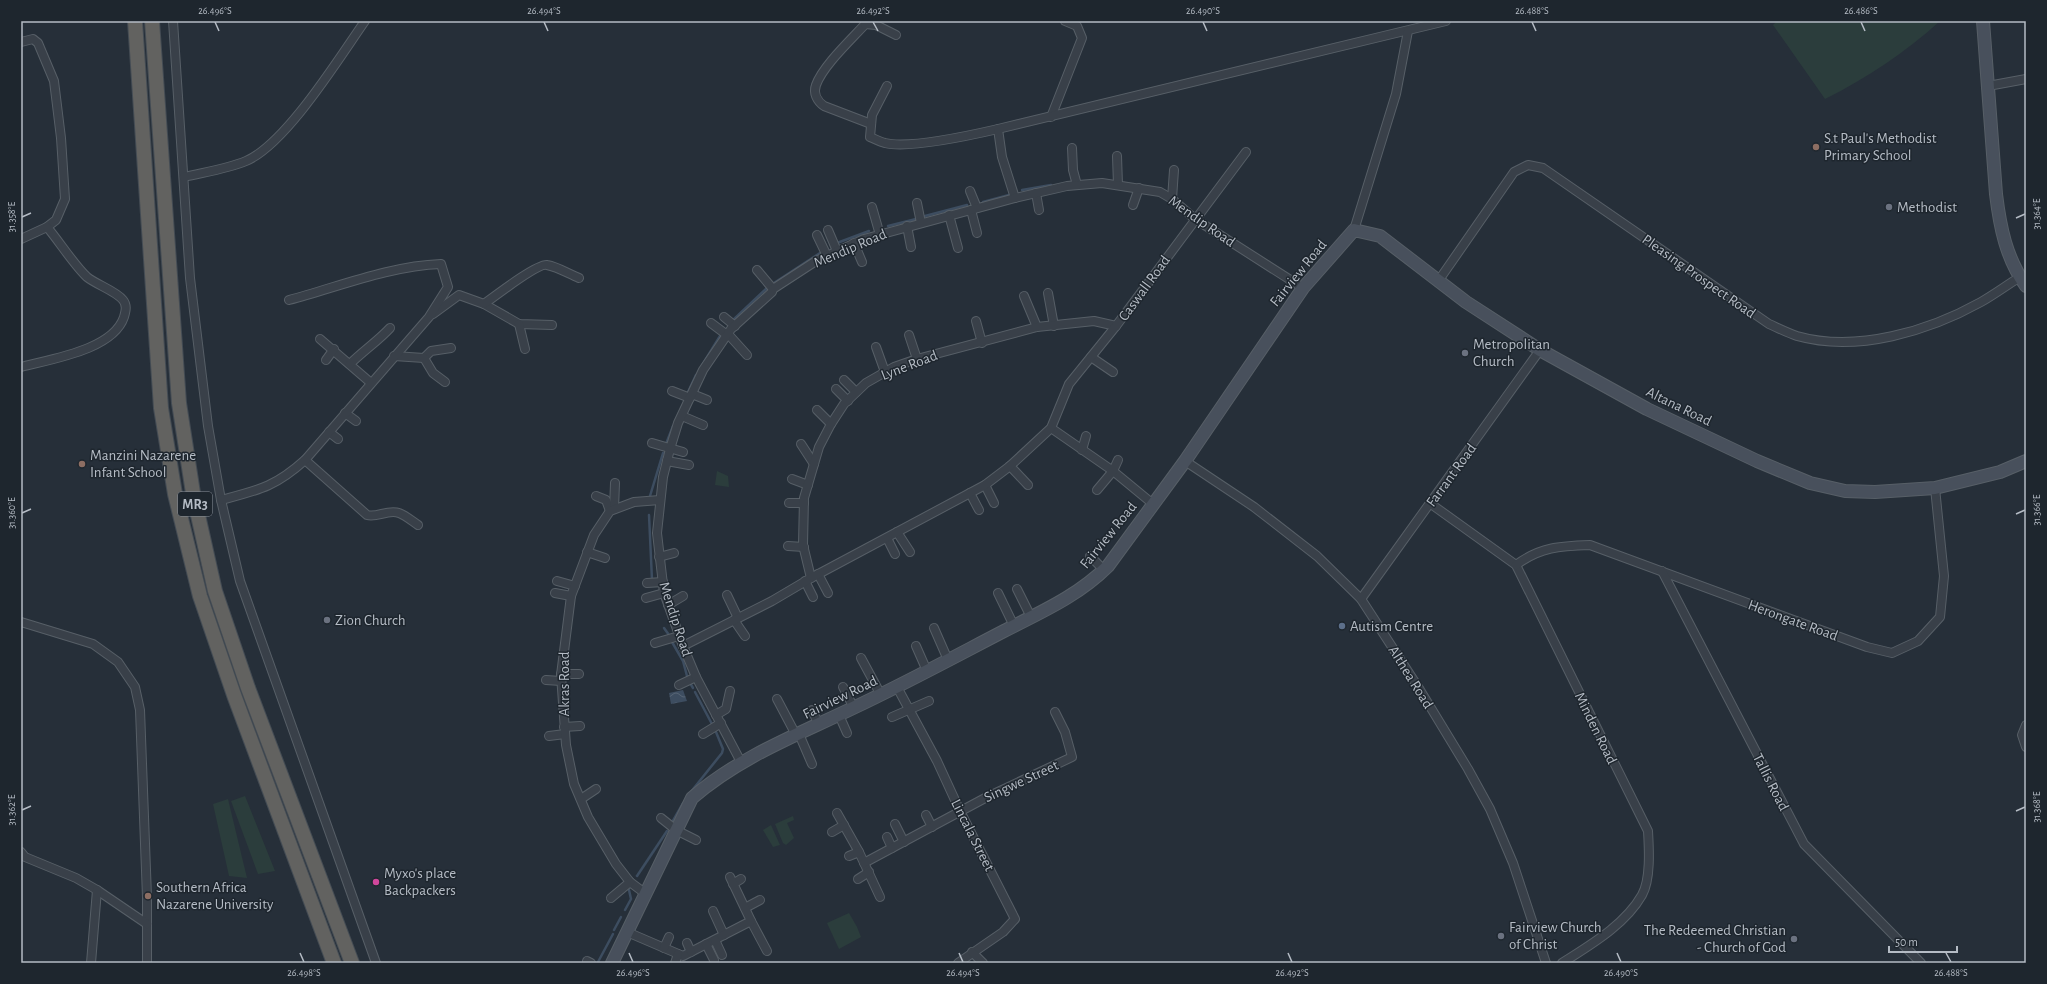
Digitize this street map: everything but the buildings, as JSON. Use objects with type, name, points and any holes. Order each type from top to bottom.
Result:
[{"type":"highway","name":"MR3","points":[[135,21],[161,408],[175,494],[200,596],[234,695],[334,963]]},
{"type":"highway","name":"MR3","points":[[152,21],[178,395],[192,493],[216,591],[248,688],[352,963]]},
{"type":"main road","points":[[1983,21],[1996,194],[2000,223],[2005,245],[2023,281]]},
{"type":"main road","name":"Altana Road","points":[[1354,230],[1380,236],[1466,302],[1540,350],[1688,430],[1810,482],[1845,491],[1875,492],[1935,488],[2000,472],[2026,461]]},
{"type":"main road","name":"Fairview Road","points":[[612,963],[692,798],[709,783],[741,762],[881,695],[1068,599],[1095,579],[1104,570],[1185,460],[1303,288],[1354,230]]},
{"type":"street","points":[[173,21],[190,278],[208,426],[222,500],[240,581],[376,963]]},
{"type":"street","points":[[184,177],[223,169],[247,160],[262,151],[285,130],[365,21]]},
{"type":"street","points":[[1052,117],[1082,38],[1077,26],[1065,21]]},
{"type":"street","points":[[887,86],[872,115],[870,137],[886,143],[906,144],[964,136],[1052,117],[1446,21]]},
{"type":"street","points":[[871,124],[819,103],[816,97],[816,85],[824,71],[867,22],[896,35]]},
{"type":"street","name":"Fairview Road","points":[[1354,230],[1396,94],[1408,31]]},
{"type":"street","points":[[21,42],[33,38],[38,43],[54,81],[64,198],[56,220],[47,227],[21,239]]},
{"type":"street","points":[[1988,86],[2026,79]]},
{"type":"street","points":[[998,129],[1002,157],[1015,198]]},
{"type":"street","points":[[1072,148],[1073,170],[1077,185]]},
{"type":"street","name":"Caswall Road","points":[[1051,428],[1069,384],[1116,326],[1246,152]]},
{"type":"street","points":[[1118,156],[1118,184]]},
{"type":"street","name":"Pleasing Prospect Road","points":[[1439,280],[1514,172],[1528,165],[1543,168],[1769,324],[1797,336],[1822,341],[1861,342],[1895,336],[1941,320],[2023,281]]},
{"type":"street","points":[[1172,199],[1174,170]]},
{"type":"street","name":"Mendip Road","points":[[741,762],[696,676],[679,636],[664,593],[656,533],[660,500],[670,448],[682,416],[703,370],[734,326],[772,292],[773,289],[816,261],[837,251],[854,243],[906,226],[1036,193],[1077,185],[1102,183],[1118,184],[1160,192],[1172,199],[1195,219],[1303,288]]},
{"type":"street","points":[[1132,205],[1139,188]]},
{"type":"street","points":[[970,191],[977,234]]},
{"type":"street","points":[[1036,193],[1038,210]]},
{"type":"street","points":[[917,203],[921,223]]},
{"type":"street","points":[[872,207],[880,235]]},
{"type":"street","points":[[949,216],[958,248]]},
{"type":"street","points":[[906,226],[911,247]]},
{"type":"street","points":[[21,367],[79,352],[113,335],[122,324],[126,309],[124,301],[118,295],[86,277],[47,227]]},
{"type":"street","points":[[828,230],[837,251]]},
{"type":"street","points":[[817,235],[827,256]]},
{"type":"street","points":[[854,243],[862,262]]},
{"type":"street","points":[[222,500],[267,487],[288,475],[305,460],[370,383],[429,317],[448,287],[441,264],[422,265],[369,277],[289,300]]},
{"type":"street","points":[[484,304],[538,266],[546,264],[579,278]]},
{"type":"street","points":[[757,270],[773,289]]},
{"type":"street","points":[[1048,293],[1054,326]]},
{"type":"street","points":[[429,317],[459,295],[484,304],[519,324],[552,324]]},
{"type":"street","points":[[1024,296],[1037,327]]},
{"type":"street","points":[[724,317],[734,326]]},
{"type":"street","points":[[976,321],[982,343]]},
{"type":"street","name":"Lyne Road","points":[[812,578],[804,547],[804,503],[808,485],[819,447],[831,424],[848,401],[866,382],[885,372],[917,359],[982,343],[1037,327],[1094,321],[1116,326]]},
{"type":"street","points":[[711,323],[727,335],[747,355]]},
{"type":"street","points":[[519,324],[525,349]]},
{"type":"street","points":[[350,364],[367,347],[380,339],[390,328]]},
{"type":"street","points":[[909,335],[917,359]]},
{"type":"street","points":[[320,339],[334,349],[370,383]]},
{"type":"street","points":[[876,347],[885,372]]},
{"type":"street","points":[[394,356],[424,358],[431,351],[451,348]]},
{"type":"street","points":[[326,360],[334,349]]},
{"type":"street","name":"Farrant Road","points":[[1360,599],[1431,504],[1540,350]]},
{"type":"street","points":[[1091,357],[1113,372]]},
{"type":"street","points":[[424,358],[433,373],[445,382]]},
{"type":"street","points":[[844,380],[856,392]]},
{"type":"street","points":[[836,389],[848,401]]},
{"type":"street","points":[[672,391],[707,400]]},
{"type":"street","points":[[817,410],[831,424]]},
{"type":"street","points":[[345,413],[356,421]]},
{"type":"street","points":[[682,416],[703,425]]},
{"type":"street","points":[[683,646],[772,601],[985,485],[1010,466],[1051,428],[1113,472],[1153,504]]},
{"type":"street","points":[[329,432],[338,439]]},
{"type":"street","points":[[1082,450],[1086,436]]},
{"type":"street","points":[[652,443],[683,452]]},
{"type":"street","points":[[801,444],[814,464]]},
{"type":"street","points":[[305,460],[367,515],[372,516],[388,512],[398,512],[418,525]]},
{"type":"street","points":[[1096,490],[1113,472],[1118,460]]},
{"type":"street","name":"Althea Road","points":[[1185,460],[1254,507],[1317,556],[1360,599],[1420,690],[1490,809],[1514,863],[1546,963]]},
{"type":"street","points":[[667,461],[689,465]]},
{"type":"street","points":[[1010,466],[1028,485]]},
{"type":"street","points":[[792,479],[808,485]]},
{"type":"street","points":[[612,510],[615,483]]},
{"type":"street","points":[[985,485],[994,503]]},
{"type":"street","name":"Herongate Road","points":[[1516,565],[1527,557],[1558,546],[1590,545],[1867,647],[1892,653],[1918,641],[1940,617],[1944,576],[1935,488]]},
{"type":"street","points":[[970,493],[979,510]]},
{"type":"street","points":[[596,496],[606,500],[612,510]]},
{"type":"street","points":[[612,510],[634,502],[660,500]]},
{"type":"street","points":[[788,503],[804,503]]},
{"type":"street","name":"Minden Road","points":[[1431,504],[1516,565],[1648,831],[1650,858],[1643,894],[1627,916],[1588,947],[1562,963]]},
{"type":"street","name":"Akras Road","points":[[612,510],[594,535],[571,596],[561,678],[564,730],[574,784],[588,816],[616,864],[630,882],[646,894]]},
{"type":"street","points":[[897,532],[910,552]]},
{"type":"street","points":[[887,538],[895,554]]},
{"type":"street","points":[[788,546],[804,547]]},
{"type":"street","points":[[588,552],[605,558]]},
{"type":"street","points":[[659,557],[674,553]]},
{"type":"street","points":[[1090,556],[1104,570]]},
{"type":"street","name":"Tallis Road","points":[[1662,571],[1804,844],[1921,963]]},
{"type":"street","points":[[812,578],[828,593]]},
{"type":"street","points":[[812,578],[813,597]]},
{"type":"street","points":[[557,581],[575,586]]},
{"type":"street","points":[[647,583],[663,582]]},
{"type":"street","points":[[1017,589],[1032,617]]},
{"type":"street","points":[[555,593],[571,596]]},
{"type":"street","points":[[646,598],[664,593]]},
{"type":"street","points":[[998,593],[1014,626]]},
{"type":"street","points":[[668,605],[683,596]]},
{"type":"street","points":[[727,596],[736,619],[746,636]]},
{"type":"street","points":[[21,622],[93,644],[118,662],[135,687],[140,710],[147,963]]},
{"type":"street","points":[[934,628],[948,660]]},
{"type":"street","points":[[655,643],[679,636]]},
{"type":"street","points":[[916,646],[927,671]]},
{"type":"street","points":[[861,658],[881,695]]},
{"type":"street","points":[[546,680],[579,674]]},
{"type":"street","points":[[679,685],[696,676]]},
{"type":"street","points":[[843,687],[854,708]]},
{"type":"street","name":"Lincala Street","points":[[897,687],[937,760],[960,811],[1015,919],[1003,932],[958,963]]},
{"type":"street","points":[[716,715],[726,709],[730,691]]},
{"type":"street","points":[[777,699],[798,735],[812,764]]},
{"type":"street","points":[[892,717],[929,701]]},
{"type":"street","points":[[812,710],[819,724]]},
{"type":"street","name":"Singwe Street","points":[[864,863],[960,811],[1072,757],[1070,744],[1055,712]]},
{"type":"street","points":[[839,715],[847,733]]},
{"type":"street","points":[[703,734],[721,723]]},
{"type":"street","points":[[2025,746],[2022,735],[2026,725]]},
{"type":"street","points":[[549,736],[580,726]]},
{"type":"street","points":[[580,799],[596,789]]},
{"type":"street","points":[[837,813],[859,852],[880,897]]},
{"type":"street","points":[[926,815],[932,827]]},
{"type":"street","points":[[661,818],[676,830],[696,840]]},
{"type":"street","points":[[895,824],[904,842]]},
{"type":"street","points":[[832,832],[844,825]]},
{"type":"street","points":[[887,837],[892,848]]},
{"type":"street","points":[[21,852],[25,857],[76,878],[97,890],[146,924]]},
{"type":"street","points":[[849,856],[859,852]]},
{"type":"street","points":[[858,879],[869,872]]},
{"type":"street","points":[[741,879],[731,880],[767,951]]},
{"type":"street","points":[[611,898],[630,882]]},
{"type":"street","points":[[91,963],[97,890]]},
{"type":"street","points":[[745,908],[760,900]]},
{"type":"street","points":[[713,910],[724,935]]},
{"type":"street","points":[[627,932],[683,956],[751,921]]},
{"type":"street","points":[[664,948],[669,937]]},
{"type":"street","points":[[715,940],[722,955]]},
{"type":"street","points":[[687,942],[691,952]]},
{"type":"street","points":[[706,944],[714,960]]},
{"type":"street","points":[[972,952],[983,963]]},
{"type":"street","points":[[675,963],[678,954]]},
{"type":"shaded area","points":[[1777,21],[1940,21],[1886,64],[1825,99],[1773,25]]},
{"type":"shaded area","points":[[717,471],[728,476],[729,487],[715,485]]},
{"type":"shaded area","points":[[245,796],[275,871],[258,874],[231,801]]},
{"type":"shaded area","points":[[228,799],[247,878],[229,876],[213,804]]},
{"type":"shaded area","points":[[793,816],[794,820],[787,823],[794,838],[786,845],[783,843],[775,824]]},
{"type":"shaded area","points":[[771,825],[780,845],[773,847],[763,830]]},
{"type":"shaded area","points":[[849,913],[861,937],[839,949],[827,923]]},
{"type":"water","points":[[683,690],[687,701],[671,704],[669,693]]},
{"type":"waterway","points":[[1022,190],[1051,185]]},
{"type":"waterway","points":[[983,202],[1009,195]]},
{"type":"waterway","points":[[925,216],[967,205]]},
{"type":"waterway","points":[[888,226],[916,219]]},
{"type":"waterway","points":[[837,243],[869,231]]},
{"type":"waterway","points":[[774,283],[820,253]]},
{"type":"waterway","points":[[732,321],[768,287]]},
{"type":"waterway","points":[[701,367],[720,336]]},
{"type":"waterway","points":[[688,392],[696,375]]},
{"type":"waterway","points":[[666,444],[673,426]]},
{"type":"waterway","points":[[650,496],[663,453]]},
{"type":"waterway","points":[[649,515],[652,580]]},
{"type":"waterway","points":[[664,628],[669,635]]},
{"type":"waterway","points":[[672,642],[683,661],[687,676]]},
{"type":"waterway","points":[[690,683],[693,688]]},
{"type":"waterway","points":[[695,692],[713,726]]},
{"type":"waterway","points":[[690,793],[722,753],[723,749],[716,732]]},
{"type":"waterway","points":[[671,824],[683,803]]},
{"type":"waterway","points":[[637,876],[667,831]]},
{"type":"waterway","points":[[625,910],[631,899],[629,890]]},
{"type":"waterway","points":[[614,930],[621,917]]},
{"type":"waterway","points":[[598,962],[613,934]]},
{"type":"place","name":"S.t Paul's Methodist Primary School","points":[[1816,147]]},
{"type":"place","name":"Methodist","points":[[1889,207]]},
{"type":"place","name":"Metropolitan Church","points":[[1465,353]]},
{"type":"place","name":"Manzini Nazarene Infant School","points":[[82,464]]},
{"type":"place","name":"Zion Church","points":[[327,620]]},
{"type":"place","name":"Autism Centre","points":[[1342,626]]},
{"type":"place","name":"Myxo's place Backpackers","points":[[376,882]]},
{"type":"place","name":"Southern Africa Nazarene University","points":[[148,896]]},
{"type":"place","name":"Fairview Church of Christ","points":[[1501,936]]},
{"type":"place","name":"The Redeemed Christian - Church of God","points":[[1794,939]]}]
